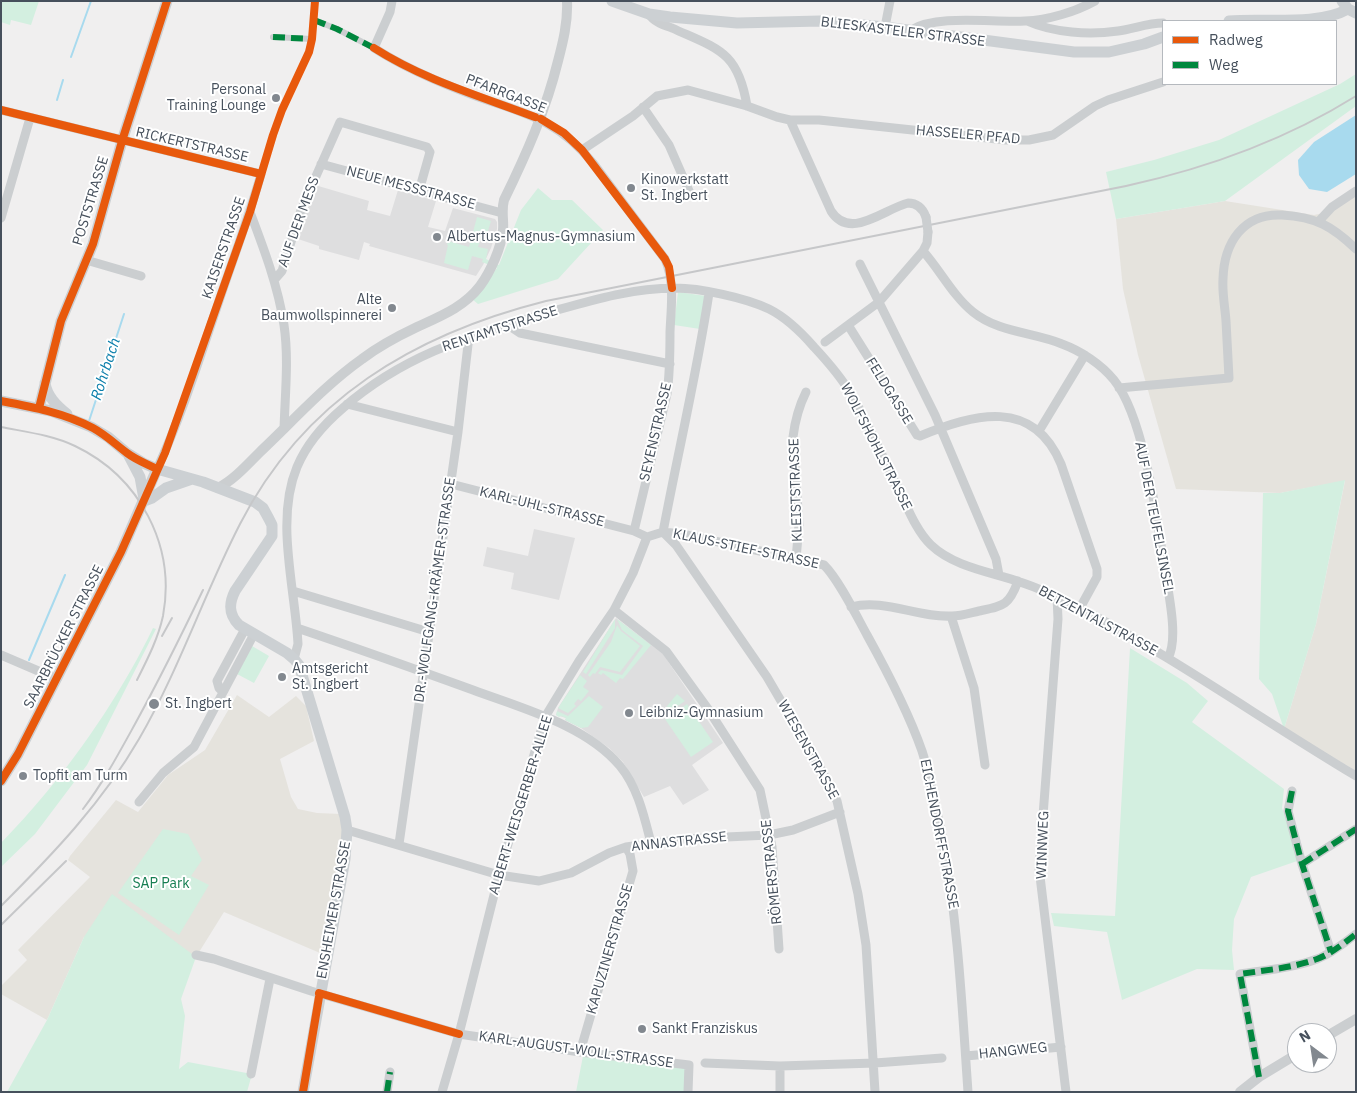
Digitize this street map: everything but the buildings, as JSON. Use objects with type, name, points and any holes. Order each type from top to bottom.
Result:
[{"type":"main road","name":"POSTSTRASSE","points":[[39,408],[61,321],[68,299],[93,244],[122,141],[167,1]]},
{"type":"main road","name":"BLIESKASTELER STRASSE","points":[[612,1],[649,14],[705,21],[737,23],[820,21],[885,27],[909,32],[1092,54],[1123,50],[1162,38]]},
{"type":"main road","points":[[1275,20],[1334,16],[1349,8]]},
{"type":"main road","points":[[45,381],[46,389],[54,402],[78,422]]},
{"type":"main road","points":[[1,401],[39,408],[78,422],[108,437],[126,452],[157,469],[192,479],[255,502],[266,513],[273,531],[269,542],[235,590],[230,605],[233,619],[249,632],[294,659]]},
{"type":"main road","points":[[126,452],[139,473],[144,501],[166,488],[192,479]]},
{"type":"main road","name":"KAISERSTRASSE","points":[[144,501],[157,469]]},
{"type":"main road","name":"SAARBRÜCKER STRASSE","points":[[1,781],[18,754],[57,679],[121,552],[144,501]]},
{"type":"main road","name":"ENSHEIMER STRASSE","points":[[294,659],[302,673],[346,817],[348,830],[345,859],[303,1092]]},
{"type":"street","name":"KAISERSTRASSE","points":[[157,469],[172,435],[202,351],[250,212],[279,118],[305,63],[312,39],[315,1]]},
{"type":"street","points":[[374,48],[390,12],[392,1]]},
{"type":"street","points":[[218,488],[230,480],[323,390],[362,358],[399,336],[450,312],[472,295],[485,278],[498,248],[503,228],[502,213],[504,200],[541,119],[563,42],[567,14],[566,1]]},
{"type":"street","points":[[885,27],[890,1]]},
{"type":"street","points":[[909,32],[922,25],[946,22],[1026,21],[1067,12],[1095,1]]},
{"type":"street","points":[[649,14],[660,23],[715,47],[726,55],[738,75],[747,106]]},
{"type":"street","name":"PFARRGASSE","points":[[314,20],[337,29],[408,68],[445,84],[541,119],[564,133],[582,150],[659,250],[669,267],[672,288]]},
{"type":"street","points":[[1026,21],[1044,28],[1077,32],[1116,31],[1162,23]]},
{"type":"street","points":[[273,37],[312,39]]},
{"type":"street","name":"HASSELER PFAD","points":[[582,150],[657,96],[688,90],[790,120],[819,120],[997,139],[1028,140],[1053,135],[1095,106],[1162,82]]},
{"type":"street","points":[[644,107],[669,145],[690,193]]},
{"type":"street","name":"RICKERTSTRASSE","points":[[1,110],[261,174]]},
{"type":"street","points":[[1,218],[30,118]]},
{"type":"street","points":[[790,120],[831,211],[840,221],[854,224],[862,222],[908,203],[920,206],[926,217],[928,232],[927,243],[923,251],[880,302],[825,342]]},
{"type":"street","name":"AUF DER MESS","points":[[275,280],[282,271],[301,210],[337,125],[340,122],[427,147],[430,152],[419,191]]},
{"type":"street","name":"NEUE MESSSTRASSE","points":[[321,164],[502,213]]},
{"type":"street","points":[[1319,221],[1332,207],[1356,191]]},
{"type":"street","points":[[250,212],[275,280],[284,328],[286,363],[284,429]]},
{"type":"street","points":[[1119,388],[1229,378],[1223,280],[1228,248],[1234,237],[1251,222],[1276,215],[1319,221],[1342,236],[1356,250]]},
{"type":"street","name":"AUF DER TEUFELSINSEL","points":[[923,251],[962,301],[983,319],[1016,332],[1062,344],[1085,355],[1107,373],[1119,388],[1128,407],[1141,445],[1159,529],[1174,631],[1172,649],[1168,658]]},
{"type":"street","points":[[86,260],[141,276]]},
{"type":"street","points":[[860,264],[940,428],[996,559],[999,575]]},
{"type":"street","name":"WOLFSHOHLSTRASSE","points":[[672,288],[709,293],[756,304],[778,314],[799,331],[832,367],[852,394],[914,520],[931,545],[956,561],[999,575]]},
{"type":"street","name":"RENTAMTSTRASSE","points":[[294,659],[298,644],[298,628],[287,513],[289,494],[293,477],[307,447],[318,432],[347,404],[392,372],[469,336],[605,297],[641,290],[672,288]]},
{"type":"street","name":"SEYENSTRASSE","points":[[634,531],[667,394],[670,364],[672,288]]},
{"type":"street","points":[[634,531],[647,537],[663,532],[700,353],[709,293]]},
{"type":"street","points":[[508,325],[516,331],[530,335],[670,364]]},
{"type":"street","name":"FELDGASSE","points":[[848,325],[917,435],[920,436],[940,428]]},
{"type":"street","name":"DR.-WOLFGANG-KRÄMER-STRASSE","points":[[399,844],[458,432],[469,336]]},
{"type":"street","points":[[1039,431],[1085,355]]},
{"type":"street","name":"KLEISTSTRASSE","points":[[796,559],[799,525],[794,425],[806,392]]},
{"type":"street","points":[[347,404],[458,432]]},
{"type":"street","points":[[940,428],[976,417],[992,415],[1014,418],[1039,431],[1052,445],[1057,454],[1097,569],[1096,577],[1080,608]]},
{"type":"street","name":"KARL-UHL-STRASSE","points":[[450,484],[634,531]]},
{"type":"street","name":"KLAUS-STIEF-STRASSE","points":[[663,532],[682,534],[824,565],[830,570],[843,594]]},
{"type":"street","name":"WIESENSTRASSE","points":[[663,532],[676,545],[767,677],[822,771],[837,801],[858,894],[866,945],[876,1092]]},
{"type":"street","name":"ALBERT-WEISGERBER-ALLEE","points":[[442,1092],[459,1034],[499,875],[545,717],[579,661],[614,610],[633,573],[647,537]]},
{"type":"street","name":"BETZENTALSTRASSE","points":[[999,575],[1057,596],[1080,608],[1168,658],[1356,776]]},
{"type":"street","points":[[851,607],[878,605],[952,616],[1005,604],[1013,595],[1018,581]]},
{"type":"street","points":[[293,591],[429,632]]},
{"type":"street","name":"EICHENDORFFSTRASSE","points":[[843,594],[900,697],[922,753],[931,786],[950,880],[956,921],[968,1092]]},
{"type":"street","name":"WINNWEG","points":[[1057,596],[1058,620],[1039,868],[1066,1092]]},
{"type":"street","name":"RÖMERSTRASSE","points":[[614,610],[666,651],[686,677],[760,790],[772,847],[779,949]]},
{"type":"street","points":[[952,616],[974,688],[985,765]]},
{"type":"street","points":[[298,628],[545,717],[585,736],[621,767],[639,801],[651,843]]},
{"type":"street","points":[[223,692],[219,688],[218,681],[249,632]]},
{"type":"street","points":[[139,802],[163,773],[194,747],[223,692],[249,632]]},
{"type":"street","points":[[1,655],[57,679]]},
{"type":"street","points":[[1292,791],[1288,811],[1302,864],[1331,952]]},
{"type":"street","name":"ANNASTRASSE","points":[[348,830],[499,875],[539,882],[571,873],[602,856],[626,847],[714,836],[769,835],[793,830],[840,812]]},
{"type":"street","points":[[1302,864],[1356,829]]},
{"type":"street","name":"KAPUZINERSTRASSE","points":[[580,1052],[633,872],[630,854],[626,847]]},
{"type":"street","points":[[1259,1077],[1240,974],[1317,959],[1331,952],[1356,934]]},
{"type":"street","name":"KARL-AUGUST-WOLL-STRASSE","points":[[196,955],[224,962],[270,979],[459,1034],[580,1052],[689,1064],[688,1092]]},
{"type":"street","points":[[252,1074],[270,979]]},
{"type":"street","points":[[1337,1030],[1356,1019]]},
{"type":"street","name":"HANGWEG","points":[[966,1056],[1061,1047]]},
{"type":"street","points":[[705,1063],[780,1066],[875,1064],[942,1058]]},
{"type":"street","points":[[1241,1091],[1259,1077],[1287,1060]]},
{"type":"street","points":[[780,1066],[780,1092]]},
{"type":"street","points":[[387,1092],[390,1072]]},
{"type":"shaded area","points":[[315,185],[369,201],[367,210],[390,216],[398,190],[436,201],[428,227],[445,231],[453,208],[495,219],[497,229],[491,248],[476,276],[369,246],[370,244],[364,242],[359,260],[319,249],[319,246],[295,238]]},
{"type":"shaded area","points":[[1356,192],[1356,771],[1284,729],[1316,624],[1345,481],[1280,493],[1176,489],[1138,355],[1123,289],[1116,219],[1225,201],[1314,215],[1333,211]]},
{"type":"shaded area","points":[[534,529],[575,538],[559,600],[511,589],[514,573],[483,566],[487,547],[528,556]]},
{"type":"shaded area","name":"Leibniz-Gymnasium","points":[[616,618],[663,654],[723,743],[692,765],[709,790],[683,805],[670,786],[644,797],[623,762],[609,748],[581,728],[565,720],[566,718],[556,715],[558,708]]},
{"type":"shaded area","points":[[237,695],[269,717],[296,696],[306,706],[314,741],[280,759],[291,797],[298,809],[317,813],[341,814],[343,828],[340,853],[320,953],[224,912],[196,957],[84,937],[47,1020],[1,994],[1,986],[27,960],[18,950],[90,877],[68,860],[70,856],[116,800],[138,812],[168,775],[205,750]]},
{"type":"green space","points":[[1,1],[39,1],[31,25],[11,20],[10,25],[1,22]]},
{"type":"green space","points":[[1356,74],[1356,106],[1225,201],[1116,219],[1106,172],[1154,160],[1219,140],[1340,84]]},
{"type":"green space","points":[[538,188],[552,200],[572,200],[603,230],[558,279],[478,304],[472,299],[497,268],[482,262],[483,259],[472,256],[468,270],[444,263],[448,241],[469,247],[477,217],[491,221],[487,234],[482,233],[478,247],[488,249],[486,259],[499,265],[521,210]]},
{"type":"green space","points":[[678,292],[706,296],[700,329],[674,325]]},
{"type":"green space","points":[[1345,480],[1316,624],[1284,729],[1272,694],[1259,679],[1263,493],[1280,493]]},
{"type":"green space","points":[[615,619],[615,628],[586,674],[583,672]]},
{"type":"green space","points":[[617,619],[651,645],[623,679],[620,678],[616,683],[603,673],[601,675],[598,673],[601,670],[622,675],[643,646],[622,630]]},
{"type":"green space","points":[[617,625],[621,631],[640,646],[620,672],[600,667],[590,677],[588,675],[611,642]]},
{"type":"green space","points":[[153,628],[156,629],[87,765],[35,834],[1,867],[1,843],[45,794],[90,735],[130,672]]},
{"type":"green space","points":[[252,646],[269,656],[254,683],[237,674]]},
{"type":"green space","points":[[1130,648],[1187,683],[1208,701],[1192,722],[1284,789],[1282,808],[1300,860],[1251,877],[1234,919],[1232,950],[1234,970],[1197,969],[1122,1000],[1107,932],[1054,926],[1051,913],[1115,916]]},
{"type":"green space","points":[[580,675],[587,681],[583,687],[589,691],[581,701],[578,699],[574,704],[576,706],[568,713],[558,708]]},
{"type":"green space","points":[[677,694],[685,701],[669,712],[663,711]]},
{"type":"green space","points":[[589,696],[603,707],[588,727],[581,728],[565,720],[566,718],[556,715],[557,711],[568,716]]},
{"type":"green space","points":[[687,704],[713,742],[691,757],[665,719]]},
{"type":"green space","name":"SAP Park","points":[[163,829],[188,834],[202,860],[191,876],[209,885],[179,935],[118,893]]},
{"type":"green space","points":[[112,894],[196,957],[181,999],[185,1016],[179,1069],[188,1062],[252,1074],[247,1092],[7,1092],[47,1020],[84,937]]},
{"type":"green space","points":[[583,1056],[685,1068],[685,1092],[576,1092]]},
{"type":"water","points":[[1356,115],[1356,174],[1327,192],[1309,189],[1299,175],[1298,160],[1314,142]]},
{"type":"waterway","points":[[71,57],[91,1]]},
{"type":"waterway","points":[[57,100],[63,80]]},
{"type":"waterway","name":"Rohrbach","points":[[89,421],[124,314]]},
{"type":"waterway","name":"Rohrbach","points":[[29,660],[65,575]]},
{"type":"railway","points":[[1,906],[76,827],[125,762],[167,686],[227,551],[240,524],[266,480],[296,441],[330,407],[368,378],[408,353],[452,332],[498,315],[546,301],[1126,186],[1186,171],[1273,140],[1301,127],[1356,96]]},
{"type":"railway","points":[[1,427],[57,439],[75,446],[98,459],[118,476],[135,495],[148,516],[158,540],[164,564],[166,590],[163,616],[158,633],[137,680]]},
{"type":"railway","points":[[83,809],[117,757],[170,658],[203,590]]},
{"type":"railway","points":[[162,636],[172,618]]},
{"type":"railway","points":[[1,925],[66,861]]},
{"type":"marked path","points":[[314,20],[337,29],[374,48]]},
{"type":"marked path","points":[[273,37],[312,39]]},
{"type":"marked path","points":[[1292,791],[1288,811],[1302,864],[1331,952]]},
{"type":"marked path","points":[[1302,864],[1356,829]]},
{"type":"marked path","points":[[1259,1077],[1240,974],[1289,967],[1317,959],[1356,934]]},
{"type":"marked path","points":[[387,1092],[390,1072]]},
{"type":"cycle path","points":[[39,408],[61,321],[93,244],[122,141],[167,1]]},
{"type":"cycle path","points":[[1,781],[18,754],[121,552],[165,453],[250,212],[273,135],[282,110],[309,52],[315,1]]},
{"type":"cycle path","points":[[374,48],[432,78],[535,117]]},
{"type":"cycle path","points":[[1,110],[261,174]]},
{"type":"cycle path","points":[[541,119],[564,133],[582,150],[665,259],[669,267],[672,288]]},
{"type":"cycle path","points":[[1,401],[71,418],[93,428],[134,458],[157,469]]},
{"type":"cycle path","points":[[319,993],[459,1034]]},
{"type":"cycle path","points":[[303,1092],[319,997]]},
{"type":"place","name":"Personal Training Lounge","points":[[276,98]]},
{"type":"place","name":"Kinowerkstatt St. Ingbert","points":[[631,188]]},
{"type":"place","name":"Albertus-Magnus-Gymnasium","points":[[437,237]]},
{"type":"place","name":"Alte Baumwollspinnerei","points":[[392,308]]},
{"type":"place","name":"Amtsgericht St. Ingbert","points":[[282,677]]},
{"type":"place","name":"St. Ingbert","points":[[154,704]]},
{"type":"place","name":"Leibniz-Gymnasium","points":[[629,713]]},
{"type":"place","name":"Topfit am Turm","points":[[23,776]]},
{"type":"place","name":"Sankt Franziskus","points":[[642,1029]]}]
